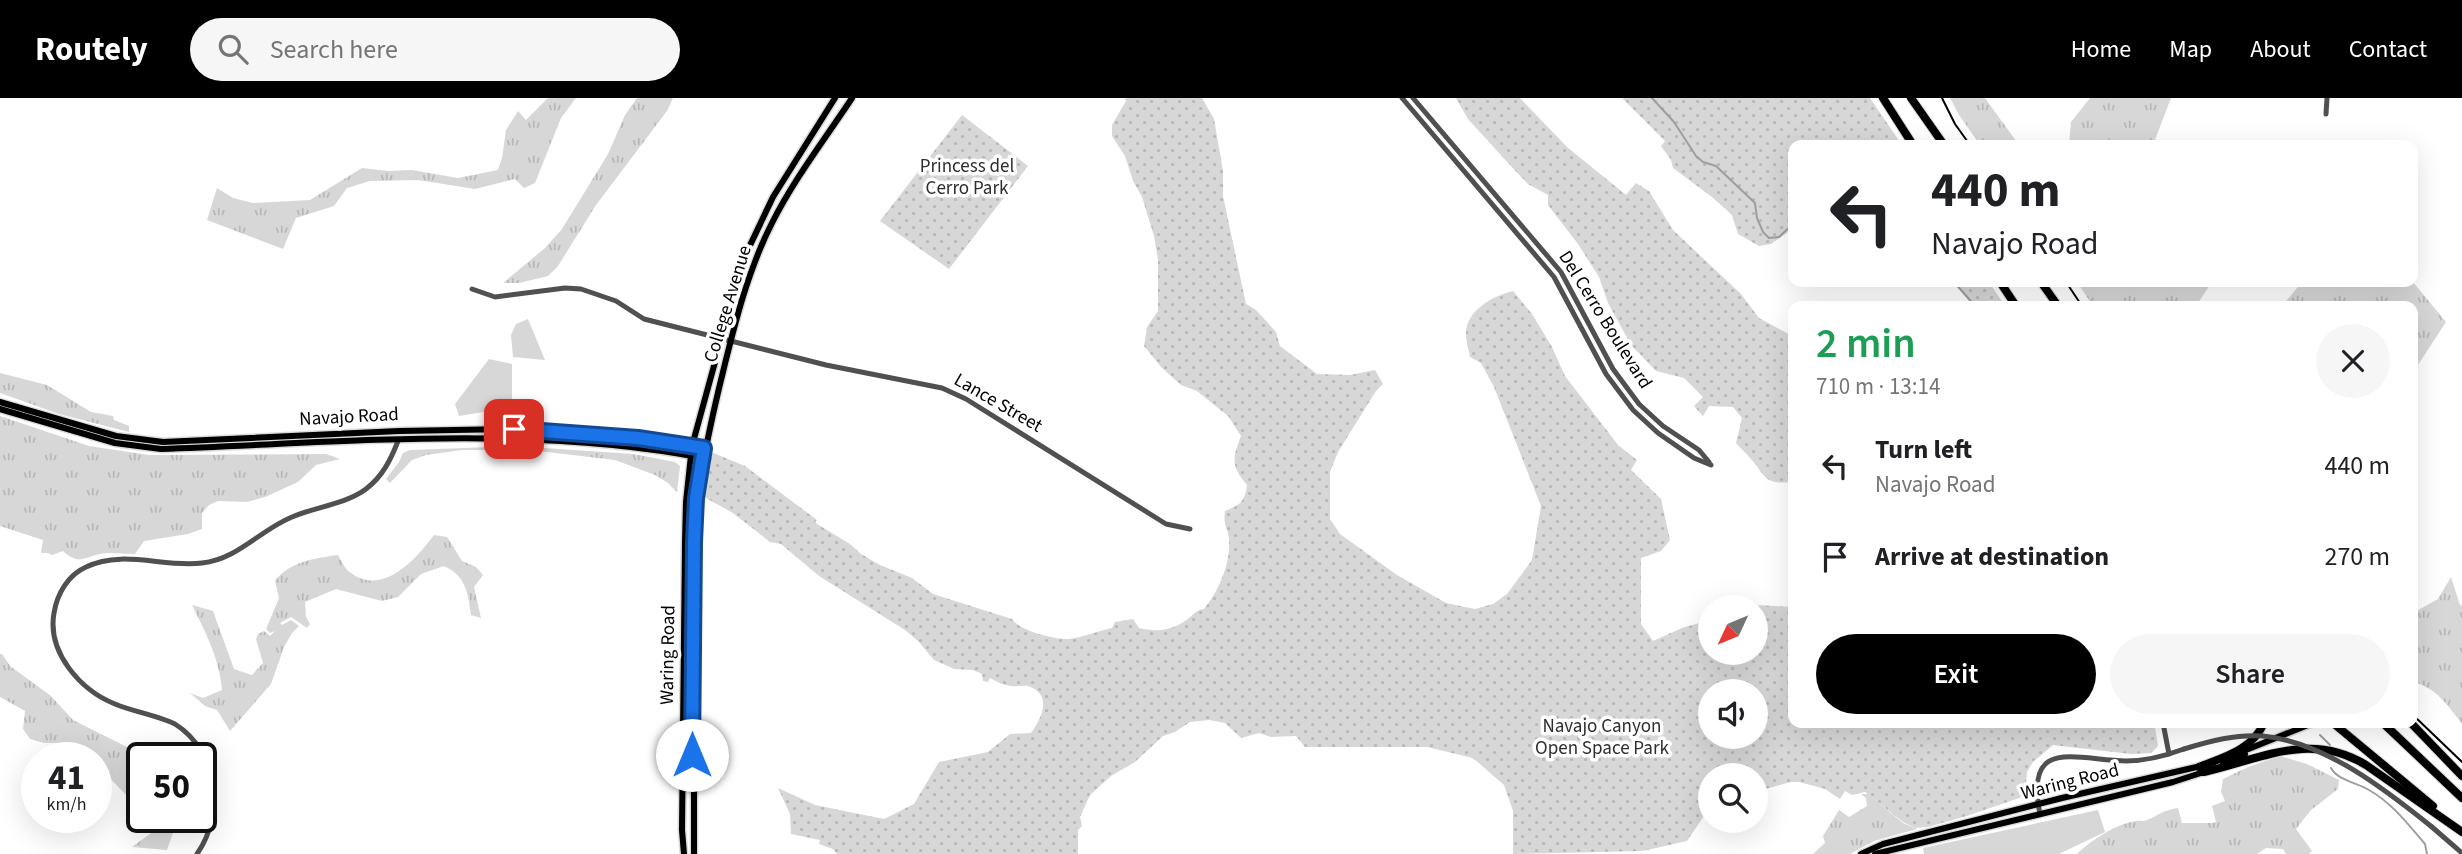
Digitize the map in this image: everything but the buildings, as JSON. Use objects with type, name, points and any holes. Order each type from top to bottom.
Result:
[{"type":"highway","points":[[1883,98],[1910,140]]},
{"type":"highway","points":[[1911,98],[1940,140]]},
{"type":"highway","points":[[2201,770],[2246,747],[2262,728]]},
{"type":"highway","points":[[2339,728],[2462,831]]},
{"type":"highway","points":[[2388,728],[2462,798]]},
{"type":"highway","points":[[2415,728],[2462,776]]},
{"type":"highway","points":[[2201,770],[2309,747],[2330,750],[2365,765],[2462,831]]},
{"type":"main road","name":"College Avenue","points":[[690,456],[719,339],[743,260],[764,213],[835,98]]},
{"type":"main road","name":"College Avenue","points":[[703,458],[730,342],[753,265],[771,224],[852,98]]},
{"type":"main road","name":"Navajo Road","points":[[0,402],[116,436],[163,442],[465,429],[558,430],[704,448]]},
{"type":"main road","name":"Navajo Road","points":[[0,409],[115,443],[161,449],[398,440],[557,440],[637,447],[703,458]]},
{"type":"main road","points":[[465,429],[465,439]]},
{"type":"main road","name":"Waring Road","points":[[684,854],[682,805],[685,542],[690,456]]},
{"type":"main road","name":"Waring Road","points":[[694,854],[694,542],[696,498],[703,458]]},
{"type":"main road","name":"Waring Road","points":[[1875,854],[2040,814],[2201,770],[2302,728]]},
{"type":"main road","name":"Waring Road","points":[[1861,854],[1883,844],[2201,770]]},
{"type":"street","name":"Del Cerro Boulevard","points":[[1402,98],[1554,277],[1606,374],[1633,410],[1658,433],[1694,458],[1711,465],[1699,450],[1663,426],[1639,404],[1613,369],[1561,272],[1413,98]]},
{"type":"street","points":[[2326,114],[2327,98]]},
{"type":"street","name":"Lance Street","points":[[472,289],[495,297],[565,288],[581,289],[616,301],[644,319],[847,370],[951,391],[1166,524],[1190,529]]},
{"type":"street","points":[[197,854],[205,842],[214,813],[213,784],[197,744],[175,724],[108,701],[73,673],[59,653],[53,633],[54,611],[61,591],[85,567],[104,561],[118,559],[191,564],[223,558],[289,518],[365,490],[383,473],[398,440]]},
{"type":"street","points":[[2164,728],[2169,754]]},
{"type":"street","points":[[2040,814],[2035,785],[2038,774],[2046,764],[2056,758],[2068,755],[2129,761],[2169,754],[2212,740],[2263,736],[2312,749],[2371,779],[2462,853]]},
{"type":"green space","points":[[548,98],[576,98],[561,118],[535,183],[524,188],[515,179],[475,189],[418,180],[370,181],[347,188],[334,206],[296,218],[283,249],[207,220],[217,188],[233,198],[253,203],[310,200],[362,168],[412,170],[458,178],[498,170],[506,130],[518,111],[526,120]]},
{"type":"green space","points":[[637,98],[673,98],[667,111],[596,205],[558,266],[548,276],[519,283],[503,283],[545,248],[562,229],[608,154],[625,115]]},
{"type":"green space","name":"Navajo Canyon Open Space Park","points":[[1125,98],[1202,98],[1214,119],[1223,171],[1223,196],[1246,304],[1256,310],[1276,332],[1280,346],[1317,374],[1350,375],[1375,370],[1383,384],[1338,452],[1330,472],[1330,519],[1340,534],[1397,575],[1446,603],[1475,609],[1493,604],[1507,594],[1532,560],[1541,506],[1494,387],[1481,363],[1470,357],[1466,337],[1467,325],[1482,305],[1513,291],[1532,314],[1552,347],[1565,376],[1618,445],[1637,460],[1631,470],[1661,499],[1670,540],[1661,551],[1641,558],[1641,624],[1653,641],[1698,623],[1698,665],[1768,665],[1768,606],[1788,607],[1788,728],[2155,728],[2158,746],[2151,753],[2131,754],[2053,745],[2033,762],[2027,772],[2025,796],[1967,816],[1915,828],[1903,822],[1865,792],[1852,795],[1845,791],[1840,799],[1825,789],[1799,782],[1768,788],[1768,763],[1698,763],[1698,825],[1687,841],[1643,851],[1513,854],[1513,811],[1504,785],[1473,758],[1427,747],[1305,747],[1296,736],[1271,737],[1259,733],[1241,738],[1225,723],[1209,720],[1190,722],[1163,736],[1135,762],[1111,776],[1090,795],[1080,817],[1082,826],[1078,830],[1078,854],[837,854],[833,849],[819,844],[820,840],[791,834],[790,814],[778,788],[815,805],[884,819],[914,804],[939,762],[988,752],[1010,734],[1031,733],[1041,714],[1043,701],[1036,690],[1028,686],[1008,686],[990,678],[988,682],[983,681],[982,674],[973,670],[954,669],[934,660],[905,630],[819,576],[781,544],[770,542],[733,513],[704,497],[711,452],[745,466],[817,520],[817,524],[880,565],[912,578],[933,594],[1012,619],[1029,631],[1046,636],[1073,638],[1112,628],[1115,622],[1133,619],[1139,628],[1168,629],[1204,609],[1215,594],[1226,567],[1229,548],[1225,511],[1241,502],[1247,485],[1238,473],[1235,462],[1241,436],[1228,416],[1197,391],[1181,385],[1144,346],[1147,327],[1158,311],[1158,260],[1142,197],[1133,181],[1125,156],[1112,136],[1112,125],[1126,101]]},
{"type":"green space","points":[[1456,98],[1520,98],[1567,147],[1626,195],[1636,183],[1649,191],[1673,230],[1741,294],[1759,318],[1788,334],[1788,482],[1768,479],[1736,443],[1742,418],[1733,407],[1709,406],[1703,416],[1694,406],[1703,397],[1684,378],[1656,371],[1631,345],[1608,303],[1599,277],[1548,205],[1548,195],[1528,184],[1468,119]]},
{"type":"green space","points":[[1622,98],[1870,98],[1899,140],[1788,140],[1788,232],[1771,244],[1759,246],[1738,234],[1732,215],[1673,168],[1661,146],[1665,141]]},
{"type":"green space","points":[[1950,98],[1985,98],[2015,140],[1976,140]]},
{"type":"green space","points":[[2090,98],[2171,98],[2155,140],[2069,140],[2071,122]]},
{"type":"green space","name":"Princess del Cerro Park","points":[[962,115],[1028,166],[949,269],[880,221]]},
{"type":"green space","points":[[1958,287],[1992,287],[2002,301],[1971,301]]},
{"type":"green space","points":[[2080,287],[2209,287],[2199,301],[2090,301]]},
{"type":"green space","points":[[2298,287],[2417,287],[2446,322],[2418,365],[2418,301],[2286,301]]},
{"type":"green space","points":[[528,319],[545,360],[513,357],[511,335],[516,324]]},
{"type":"green space","points":[[489,359],[512,364],[512,403],[508,408],[459,416],[455,404]]},
{"type":"green space","points":[[0,373],[47,385],[91,412],[113,416],[114,420],[129,426],[129,432],[59,414],[0,393]]},
{"type":"green space","points":[[0,416],[89,446],[149,455],[326,454],[340,459],[316,465],[298,482],[265,497],[247,502],[218,501],[209,505],[202,513],[202,529],[144,541],[135,554],[104,553],[77,559],[63,551],[52,555],[41,553],[43,540],[0,526]]},
{"type":"green space","points":[[514,446],[633,454],[675,462],[680,466],[677,492],[655,475],[615,460],[530,450],[462,450],[426,455],[412,460],[390,483],[386,479],[403,453],[410,450]]},
{"type":"green space","points":[[434,535],[447,537],[462,561],[476,567],[483,575],[474,587],[481,618],[471,615],[467,592],[461,580],[444,566],[421,574],[398,597],[382,601],[336,589],[305,602],[306,617],[310,624],[307,628],[291,617],[280,623],[282,625],[291,620],[299,626],[284,647],[271,684],[230,731],[217,710],[205,706],[190,693],[203,698],[222,690],[215,657],[192,605],[213,611],[234,669],[252,675],[263,663],[256,639],[258,634],[264,631],[270,636],[275,631],[270,633],[266,629],[279,598],[275,581],[288,569],[312,560],[338,555],[349,572],[363,579],[387,578],[409,563]]},
{"type":"green space","points":[[2451,577],[2462,605],[2462,724],[2435,693],[2418,684],[2418,610],[2438,599]]},
{"type":"green space","points":[[2,654],[10,666],[51,696],[73,720],[126,746],[126,795],[112,780],[112,742],[40,742],[30,739],[23,729],[25,711],[0,697]]},
{"type":"green space","points":[[2280,756],[2307,764],[2339,780],[2338,789],[2311,810],[2296,829],[2312,851],[2309,854],[2286,854],[2283,849],[2266,848],[2257,854],[2077,854],[2112,829],[2147,820],[2172,809],[2178,808],[2182,823],[2216,822],[2212,806],[2225,801],[2221,792],[2223,779]]},
{"type":"green space","points":[[1861,794],[1868,794],[1903,823],[1917,829],[1874,841],[1850,854],[1813,854],[1825,843],[1823,836],[1839,810],[1849,817],[1867,806],[1866,798]]},
{"type":"green space","points":[[2098,810],[2105,832],[2059,854],[1924,854],[1923,848]]},
{"type":"green space","points":[[151,833],[173,833],[167,850],[132,847]]},
{"type":"waterway","points":[[1652,98],[1674,122],[1696,156],[1703,162],[1716,166],[1755,203],[1757,218],[1769,238],[1779,237],[1788,229]]},
{"type":"waterway","points":[[1958,287],[1971,301]]},
{"type":"waterway","points":[[2320,735],[2330,745]]},
{"type":"waterway","points":[[2331,768],[2338,776],[2369,790],[2392,808],[2425,844],[2427,854]]},
{"type":"tram line","points":[[1942,98],[1966,140]]},
{"type":"tram line","points":[[2069,287],[2079,301]]},
{"type":"tram line","points":[[2418,720],[2462,762]]},
{"type":"route","points":[[514,429],[558,430],[638,438],[704,448],[696,498],[694,542],[692,755]]}]
